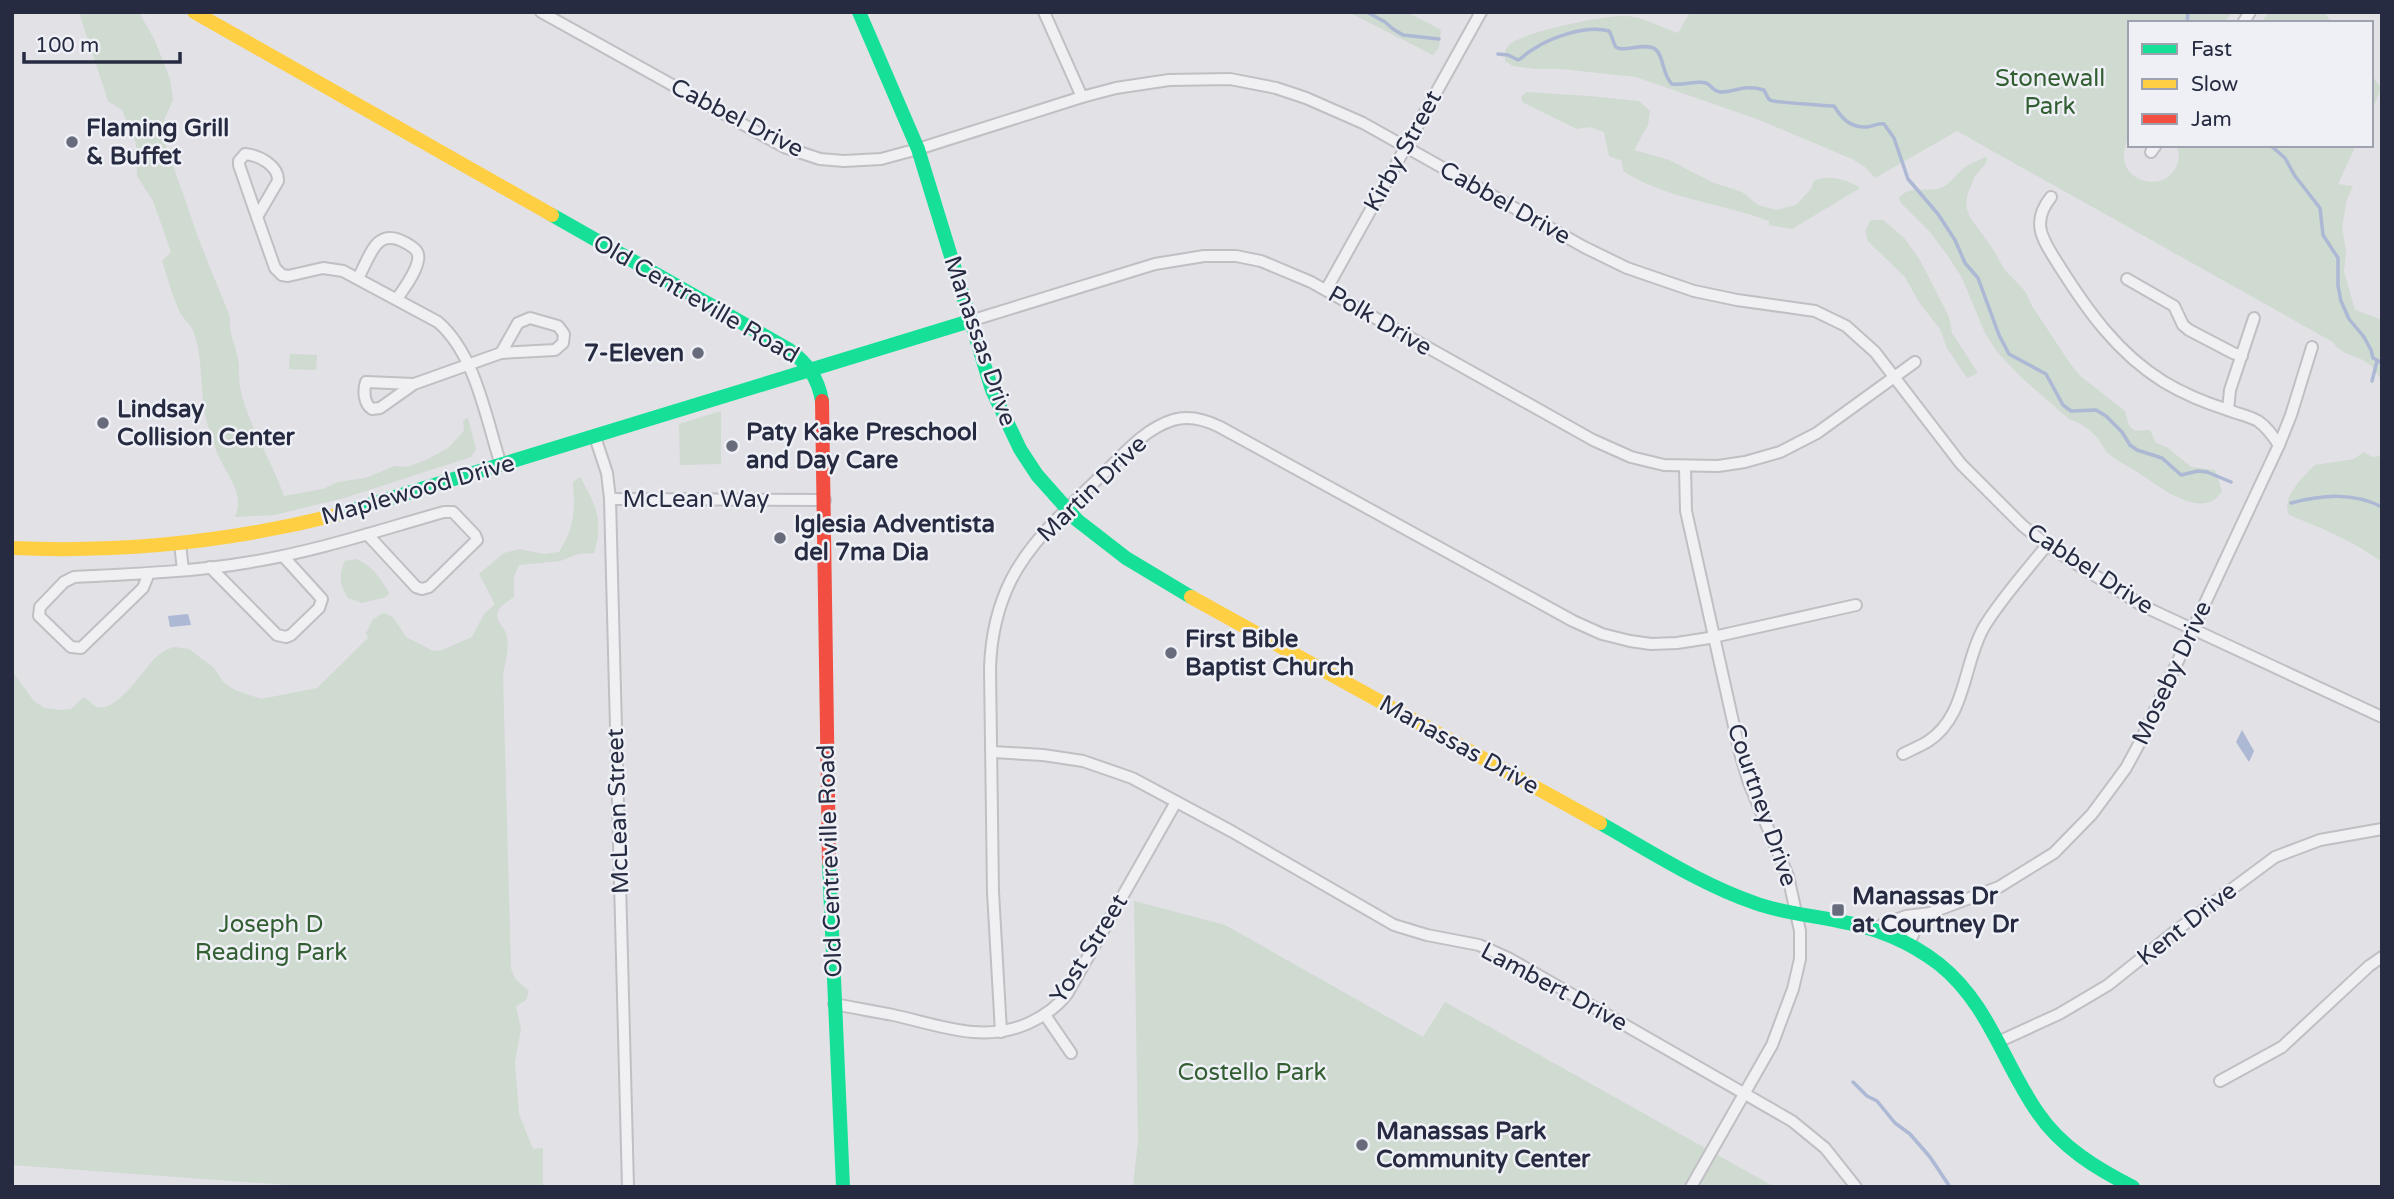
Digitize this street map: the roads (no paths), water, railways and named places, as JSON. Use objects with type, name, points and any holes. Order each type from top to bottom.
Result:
[{"type":"main road","name":"Old Centreville Road","points":[[194,12],[788,349],[802,358],[812,370],[818,382],[823,405],[829,881],[843,1187]]},
{"type":"main road","name":"Manassas Drive","points":[[859,12],[918,149],[992,390],[1010,431],[1038,478],[1066,510],[1113,551],[1154,576],[1717,888],[1744,900],[1872,929],[1909,944],[1936,962],[1969,993],[1985,1013],[2029,1100],[2053,1132],[2086,1161],[2133,1187]]},
{"type":"main road","name":"Polk Drive","points":[[812,370],[970,321]]},
{"type":"main road","name":"Maplewood Drive","points":[[12,548],[109,550],[180,544],[304,523],[812,370]]},
{"type":"street","name":"Cabbel Drive","points":[[541,12],[784,147],[832,160],[863,161],[918,149],[1082,97],[1145,82],[1204,78],[1256,83],[1296,95],[1342,113],[1627,268],[1694,291],[1798,307],[1828,316],[1846,326],[1863,339],[1895,377],[1961,464],[2015,518],[2047,545],[2143,606],[2382,717]]},
{"type":"street","points":[[1044,12],[1082,97]]},
{"type":"street","name":"Kirby Street","points":[[1326,290],[1481,12]]},
{"type":"street","points":[[257,218],[278,181],[279,174],[272,165],[245,154],[239,165],[257,218],[275,268],[282,275],[288,276],[323,268],[343,271],[438,322],[449,331],[468,364],[501,465]]},
{"type":"street","points":[[2051,197],[2040,220],[2042,237],[2073,288],[2108,335],[2141,366],[2165,382],[2194,398],[2257,421],[2266,427],[2279,445]]},
{"type":"street","points":[[358,278],[380,240],[388,236],[396,237],[413,247],[418,260],[397,299]]},
{"type":"street","name":"Polk Drive","points":[[970,321],[1155,264],[1204,256],[1236,256],[1261,261],[1326,290],[1593,440],[1643,460],[1685,467],[1730,465],[1780,452],[1816,433],[1915,362]]},
{"type":"street","points":[[2127,279],[2174,306],[2183,325],[2189,330],[2242,356]]},
{"type":"street","points":[[414,384],[501,353],[555,350],[563,343],[564,334],[558,326],[530,318],[523,319],[501,353]]},
{"type":"street","points":[[2228,410],[2230,390],[2254,318]]},
{"type":"street","name":"Moseby Drive","points":[[1872,929],[1899,918],[1930,913],[2000,887],[2054,853],[2092,814],[2126,768],[2140,742],[2279,445],[2312,347]]},
{"type":"street","name":"Martin Drive","points":[[1001,1032],[993,903],[991,655],[998,613],[1007,588],[1024,559],[1066,510],[1148,433],[1174,420],[1202,420],[1220,426],[1583,626],[1618,639],[1651,644],[1677,643],[1856,605]]},
{"type":"street","name":"McLean Street","points":[[595,437],[607,472],[610,499],[628,1187]]},
{"type":"street","name":"Courtney Drive","points":[[1685,467],[1686,511],[1740,753],[1749,783],[1785,866],[1801,942],[1799,967],[1793,989],[1772,1045],[1691,1187]]},
{"type":"street","name":"McLean Way","points":[[610,499],[825,500]]},
{"type":"street","points":[[149,573],[143,588],[82,648],[71,647],[39,616],[40,607],[69,579],[183,570],[283,556],[452,511],[477,540],[429,587],[422,589],[416,587],[367,534]]},
{"type":"street","points":[[180,544],[183,570]]},
{"type":"street","points":[[1903,754],[1929,741],[1949,719],[1963,690],[1984,626],[2047,545]]},
{"type":"street","points":[[210,567],[277,635],[286,637],[319,608],[321,599],[283,556]]},
{"type":"street","name":"Lambert Drive","points":[[993,752],[1083,761],[1132,778],[1231,831],[1394,925],[1427,935],[1479,945],[1510,959],[1810,1134],[1825,1148],[1856,1187]]},
{"type":"street","name":"Yost Street","points":[[835,1004],[964,1032],[1001,1032],[1045,1015],[1066,994],[1176,802]]},
{"type":"street","name":"Kent Drive","points":[[2000,1041],[2059,1014],[2108,985],[2188,921],[2275,857],[2320,840],[2382,829]]},
{"type":"street","points":[[1909,944],[1921,919],[1930,913]]},
{"type":"street","points":[[2221,1081],[2281,1047],[2382,957]]},
{"type":"street","points":[[1045,1015],[1071,1053]]},
{"type":"water","points":[[188,614],[191,625],[170,627],[168,616]]},
{"type":"water","points":[[2242,730],[2254,751],[2249,762],[2236,742]]},
{"type":"waterway","points":[[1367,12],[1403,35],[1439,39]]},
{"type":"waterway","points":[[2187,21],[2188,12]]},
{"type":"waterway","points":[[1498,54],[1518,60],[1540,45],[1569,33],[1609,31],[1619,49],[1655,49],[1672,84],[1702,82],[1720,92],[1757,88],[1764,90],[1769,99],[1774,101],[1834,106],[1844,119],[1856,126],[1884,124],[1894,138],[1908,179],[1938,214],[1955,240],[1965,263],[1978,278],[2009,354],[2046,374],[2063,405],[2071,411],[2096,410],[2106,416],[2137,450],[2162,458],[2181,475],[2207,472],[2231,482]]},
{"type":"waterway","points":[[2272,147],[2285,158],[2295,176],[2320,208],[2323,235],[2338,258],[2341,301],[2349,319],[2364,337],[2373,358],[2382,363]]},
{"type":"waterway","points":[[2372,381],[2377,361]]},
{"type":"waterway","points":[[2291,503],[2337,496],[2360,499],[2382,507]]},
{"type":"waterway","points":[[1853,1082],[1867,1096],[1877,1101],[1895,1123],[1910,1134],[1930,1157],[1950,1187]]},
{"type":"place","name":"Flaming Grill & Buffet","points":[[72,142]]},
{"type":"place","name":"7-Eleven","points":[[698,353]]},
{"type":"place","name":"Lindsay Collision Center","points":[[103,423]]},
{"type":"place","name":"Paty Kake Preschool and Day Care","points":[[732,446]]},
{"type":"place","name":"Iglesia Adventista del 7ma Dia","points":[[780,538]]},
{"type":"place","name":"First Bible Baptist Church","points":[[1171,653]]},
{"type":"place","name":"Manassas Dr at Courtney Dr","points":[[1838,910]]},
{"type":"place","name":"Manassas Park Community Center","points":[[1362,1145]]},
{"type":"park label","name":"Stonewall Park","points":[[2050,92]]},
{"type":"park label","name":"Joseph D Reading Park","points":[[271,938]]},
{"type":"park label","name":"Costello Park","points":[[1252,1072]]}]
